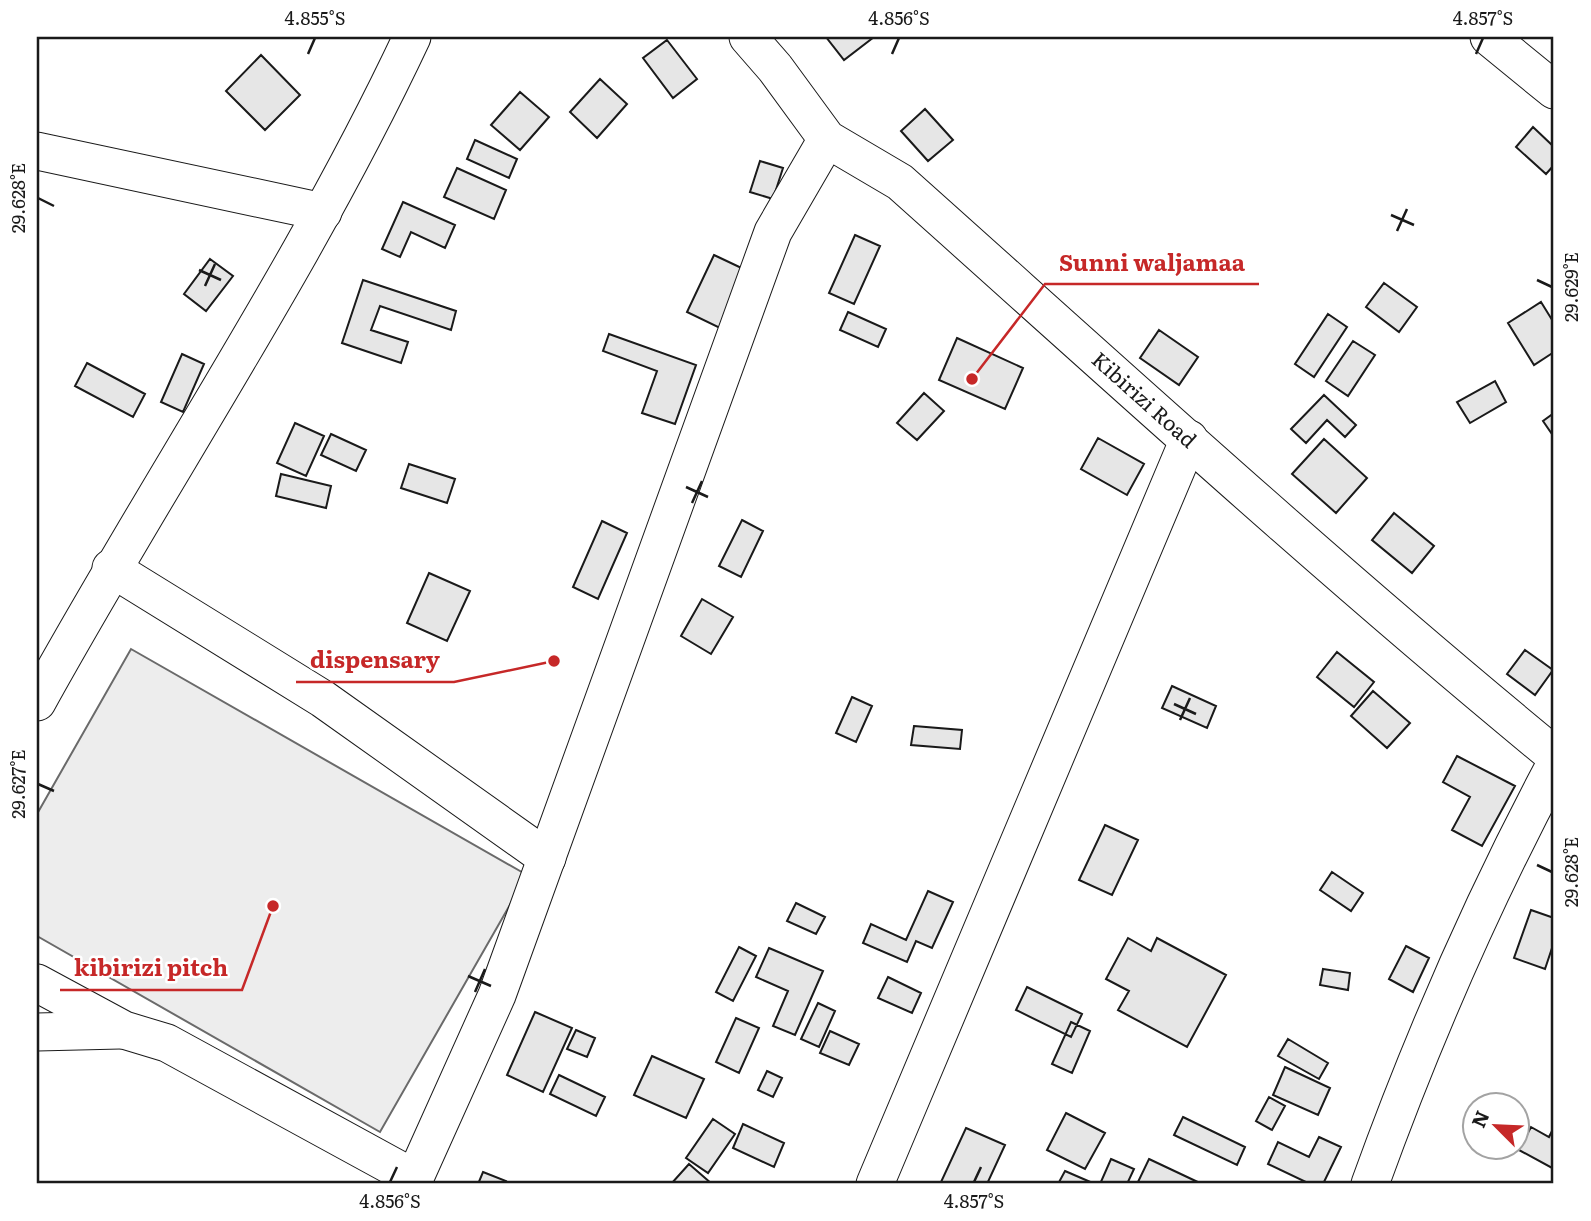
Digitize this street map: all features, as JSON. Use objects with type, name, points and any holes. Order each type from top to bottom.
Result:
[{"type":"street","points":[[37,702],[111,568],[323,212],[412,37]]},
{"type":"street","name":"Kibirizi Road","points":[[748,37],[775,68],[827,139],[900,182],[1400,627],[1554,755]]},
{"type":"street","points":[[1489,37],[1554,90]]},
{"type":"street","points":[[37,983],[124,1030],[167,1043],[413,1181],[497,995],[773,232],[827,139]]},
{"type":"street","points":[[37,151],[323,212]]},
{"type":"street","points":[[875,1184],[1188,439]]},
{"type":"street","points":[[111,568],[323,699],[547,858]]},
{"type":"street","points":[[1370,1184],[1452,970],[1554,766]]},
{"type":"street","points":[[37,1032],[124,1030]]},
{"type":"shaded area","points":[[131,649],[527,875],[380,1132],[37,936],[37,814]]},
{"type":"building","points":[[826,37],[874,37],[844,60]]},
{"type":"building","points":[[667,40],[697,79],[673,98],[643,58]]},
{"type":"building","points":[[261,55],[300,95],[265,130],[226,91]]},
{"type":"building","points":[[600,79],[627,104],[597,138],[570,112]]},
{"type":"building","points":[[520,92],[549,117],[520,150],[491,125]]},
{"type":"building","points":[[925,109],[953,140],[928,161],[901,131]]},
{"type":"building","points":[[1533,127],[1554,147],[1554,165],[1546,174],[1516,147]]},
{"type":"building","points":[[475,140],[517,159],[509,178],[467,159]]},
{"type":"building","points":[[760,161],[783,168],[773,199],[750,192]]},
{"type":"building","points":[[457,168],[506,190],[494,219],[444,197]]},
{"type":"building","points":[[403,202],[455,225],[445,248],[411,232],[400,257],[382,249]]},
{"type":"building","points":[[855,235],[880,246],[854,304],[829,293]]},
{"type":"building","points":[[714,255],[750,272],[722,329],[687,312]]},
{"type":"building","points":[[210,259],[233,276],[206,311],[184,294]]},
{"type":"building","points":[[363,280],[456,311],[451,330],[380,306],[371,330],[408,342],[401,363],[342,343]]},
{"type":"building","points":[[1384,283],[1417,307],[1399,332],[1366,307]]},
{"type":"building","points":[[1541,302],[1554,323],[1554,352],[1534,365],[1508,323]]},
{"type":"building","points":[[848,312],[886,329],[878,347],[840,330]]},
{"type":"building","points":[[1328,314],[1347,327],[1314,377],[1295,364]]},
{"type":"building","points":[[1159,330],[1198,357],[1179,385],[1140,358]]},
{"type":"building","points":[[609,334],[696,365],[675,424],[642,413],[657,371],[603,351]]},
{"type":"building","points":[[957,338],[1023,368],[1005,409],[939,380]]},
{"type":"building","points":[[1353,341],[1375,355],[1348,396],[1326,381]]},
{"type":"building","points":[[182,354],[204,364],[183,412],[161,402]]},
{"type":"building","points":[[87,363],[145,394],[133,417],[75,386]]},
{"type":"building","points":[[1495,381],[1506,402],[1470,423],[1457,402]]},
{"type":"building","points":[[924,393],[944,411],[917,440],[897,423]]},
{"type":"building","points":[[1324,395],[1356,425],[1345,437],[1327,420],[1306,443],[1291,429]]},
{"type":"building","points":[[1554,413],[1554,437],[1543,421]]},
{"type":"building","points":[[295,423],[324,436],[306,476],[277,463]]},
{"type":"building","points":[[331,434],[366,450],[356,471],[321,455]]},
{"type":"building","points":[[1098,438],[1144,464],[1127,495],[1081,469]]},
{"type":"building","points":[[1324,439],[1367,478],[1336,513],[1292,474]]},
{"type":"building","points":[[409,464],[455,479],[447,503],[401,488]]},
{"type":"building","points":[[281,474],[331,486],[326,508],[276,496]]},
{"type":"building","points":[[1394,513],[1434,546],[1412,573],[1372,540]]},
{"type":"building","points":[[742,520],[763,531],[741,577],[719,566]]},
{"type":"building","points":[[602,521],[627,533],[598,599],[573,587]]},
{"type":"building","points":[[429,573],[470,591],[447,641],[407,623]]},
{"type":"building","points":[[702,599],[733,617],[711,654],[681,636]]},
{"type":"building","points":[[1525,650],[1553,670],[1535,695],[1507,674]]},
{"type":"building","points":[[1337,652],[1374,682],[1354,707],[1317,677]]},
{"type":"building","points":[[1172,686],[1216,706],[1207,728],[1162,708]]},
{"type":"building","points":[[1373,691],[1410,723],[1387,748],[1351,716]]},
{"type":"building","points":[[852,697],[872,706],[856,742],[836,733]]},
{"type":"building","points":[[914,726],[962,730],[960,749],[911,745]]},
{"type":"building","points":[[1457,756],[1515,786],[1482,846],[1452,830],[1470,797],[1443,782]]},
{"type":"building","points":[[1105,825],[1138,840],[1112,895],[1079,880]]},
{"type":"building","points":[[1332,872],[1363,893],[1351,911],[1320,890]]},
{"type":"building","points":[[928,891],[953,902],[932,948],[916,941],[907,962],[863,943],[871,924],[906,940]]},
{"type":"building","points":[[796,903],[825,917],[816,934],[787,921]]},
{"type":"building","points":[[1531,910],[1554,918],[1554,942],[1545,969],[1514,958]]},
{"type":"building","points":[[1128,938],[1151,951],[1157,938],[1226,975],[1187,1047],[1118,1010],[1129,991],[1106,979]]},
{"type":"building","points":[[1406,946],[1429,958],[1413,992],[1389,979]]},
{"type":"building","points":[[739,947],[756,956],[733,1001],[716,992]]},
{"type":"building","points":[[769,948],[823,971],[795,1035],[773,1026],[788,991],[756,977]]},
{"type":"building","points":[[1323,969],[1350,973],[1348,990],[1320,985]]},
{"type":"building","points":[[888,977],[921,993],[912,1013],[878,998]]},
{"type":"building","points":[[1027,987],[1082,1014],[1071,1037],[1016,1010]]},
{"type":"building","points":[[818,1003],[835,1011],[819,1047],[801,1039]]},
{"type":"building","points":[[535,1012],[572,1028],[543,1092],[507,1075]]},
{"type":"building","points":[[736,1018],[759,1028],[739,1073],[716,1062]]},
{"type":"building","points":[[1071,1022],[1090,1031],[1072,1073],[1052,1064]]},
{"type":"building","points":[[576,1030],[595,1038],[587,1057],[567,1049]]},
{"type":"building","points":[[830,1031],[859,1044],[849,1065],[820,1053]]},
{"type":"building","points":[[1288,1039],[1328,1063],[1319,1079],[1278,1056]]},
{"type":"building","points":[[652,1056],[704,1079],[686,1118],[634,1095]]},
{"type":"building","points":[[1285,1067],[1330,1088],[1318,1115],[1273,1095]]},
{"type":"building","points":[[767,1071],[782,1078],[773,1097],[758,1090]]},
{"type":"building","points":[[559,1075],[605,1097],[596,1116],[550,1094]]},
{"type":"building","points":[[1269,1097],[1285,1106],[1272,1130],[1256,1121]]},
{"type":"building","points":[[1066,1113],[1105,1133],[1085,1169],[1047,1150]]},
{"type":"building","points":[[1183,1117],[1245,1147],[1237,1165],[1174,1135]]},
{"type":"building","points":[[713,1119],[735,1134],[708,1173],[686,1158]]},
{"type":"building","points":[[743,1124],[784,1143],[774,1167],[733,1148]]},
{"type":"building","points":[[1554,1127],[1554,1169],[1532,1157],[1532,1128],[1549,1137]]},
{"type":"building","points":[[966,1128],[1005,1145],[987,1184],[941,1182]]},
{"type":"building","points":[[1319,1137],[1341,1147],[1323,1184],[1310,1184],[1268,1164],[1278,1142],[1309,1157]]},
{"type":"building","points":[[1111,1159],[1134,1169],[1127,1184],[1100,1184]]},
{"type":"building","points":[[1149,1159],[1202,1184],[1137,1184]]},
{"type":"building","points":[[689,1164],[712,1184],[671,1184]]},
{"type":"building","points":[[1065,1171],[1095,1184],[1058,1184]]},
{"type":"building","points":[[483,1172],[506,1181],[505,1184],[478,1184]]},
{"type":"place","name":"Sunni waljamaa","points":[[972,379]]},
{"type":"place","name":"dispensary","points":[[554,661]]},
{"type":"place","name":"kibirizi pitch","points":[[273,906]]}]
